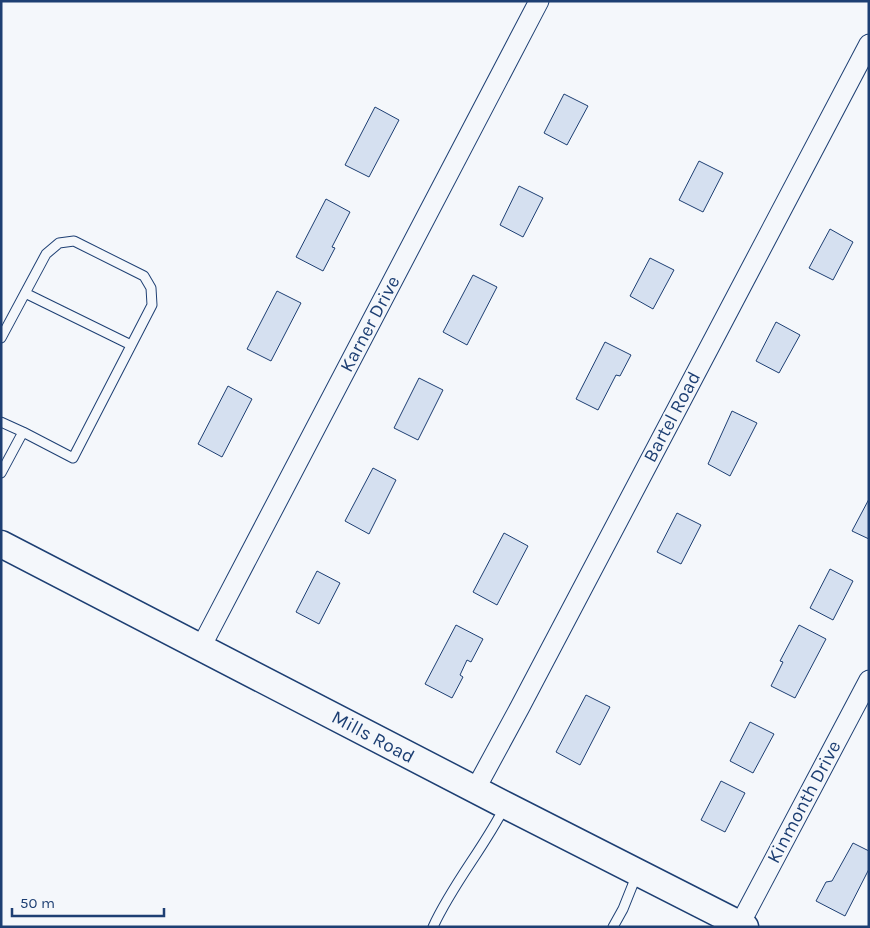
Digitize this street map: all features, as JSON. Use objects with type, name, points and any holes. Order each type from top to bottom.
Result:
[{"type":"street","name":"Karner Drive","points":[[200,647],[539,1]]},
{"type":"street","name":"Bartel Road","points":[[475,790],[869,44]]},
{"type":"street","name":"Mills Road","points":[[1,544],[475,790],[743,925]]},
{"type":"street","name":"Kinmonth Drive","points":[[743,925],[869,680]]},
{"type":"lane","points":[[1,338],[46,254],[58,243],[74,241],[144,276],[151,288],[152,305],[74,458],[1,422]]},
{"type":"lane","points":[[26,293],[131,345]]},
{"type":"lane","points":[[1,474],[23,432]]},
{"type":"lane","points":[[433,927],[443,905],[488,839],[505,805]]},
{"type":"lane","points":[[613,927],[638,873]]},
{"type":"building","points":[[564,94],[588,106],[567,145],[544,133]]},
{"type":"building","points":[[375,107],[399,120],[369,177],[345,165]]},
{"type":"building","points":[[699,161],[723,173],[703,212],[679,200]]},
{"type":"building","points":[[519,186],[543,198],[523,237],[500,225]]},
{"type":"building","points":[[326,199],[350,212],[332,247],[335,248],[323,271],[296,257]]},
{"type":"building","points":[[830,229],[853,242],[833,280],[809,268]]},
{"type":"building","points":[[650,258],[674,270],[653,309],[630,296]]},
{"type":"building","points":[[473,275],[497,287],[467,345],[443,332]]},
{"type":"building","points":[[277,291],[301,303],[271,361],[247,349]]},
{"type":"building","points":[[776,322],[800,335],[779,373],[756,361]]},
{"type":"building","points":[[605,342],[631,355],[620,376],[616,375],[598,410],[576,399]]},
{"type":"building","points":[[419,378],[443,390],[418,440],[394,428]]},
{"type":"building","points":[[228,386],[252,399],[222,457],[198,444]]},
{"type":"building","points":[[732,411],[757,423],[730,476],[708,464]]},
{"type":"building","points":[[373,468],[396,480],[369,534],[345,521]]},
{"type":"building","points":[[869,499],[869,539],[852,531]]},
{"type":"building","points":[[677,513],[701,525],[681,564],[657,552]]},
{"type":"building","points":[[504,533],[528,546],[497,605],[473,592]]},
{"type":"building","points":[[830,569],[853,581],[833,620],[810,608]]},
{"type":"building","points":[[317,571],[340,583],[319,624],[296,612]]},
{"type":"building","points":[[456,625],[483,639],[471,662],[467,660],[460,675],[463,677],[452,698],[425,684]]},
{"type":"building","points":[[799,625],[826,639],[795,698],[771,686],[783,662],[780,661]]},
{"type":"building","points":[[586,695],[610,707],[580,765],[556,752]]},
{"type":"building","points":[[750,722],[774,734],[753,773],[730,761]]},
{"type":"building","points":[[721,781],[745,793],[725,832],[701,820]]},
{"type":"building","points":[[853,843],[869,851],[869,869],[845,916],[816,901],[826,882],[832,881]]}]
